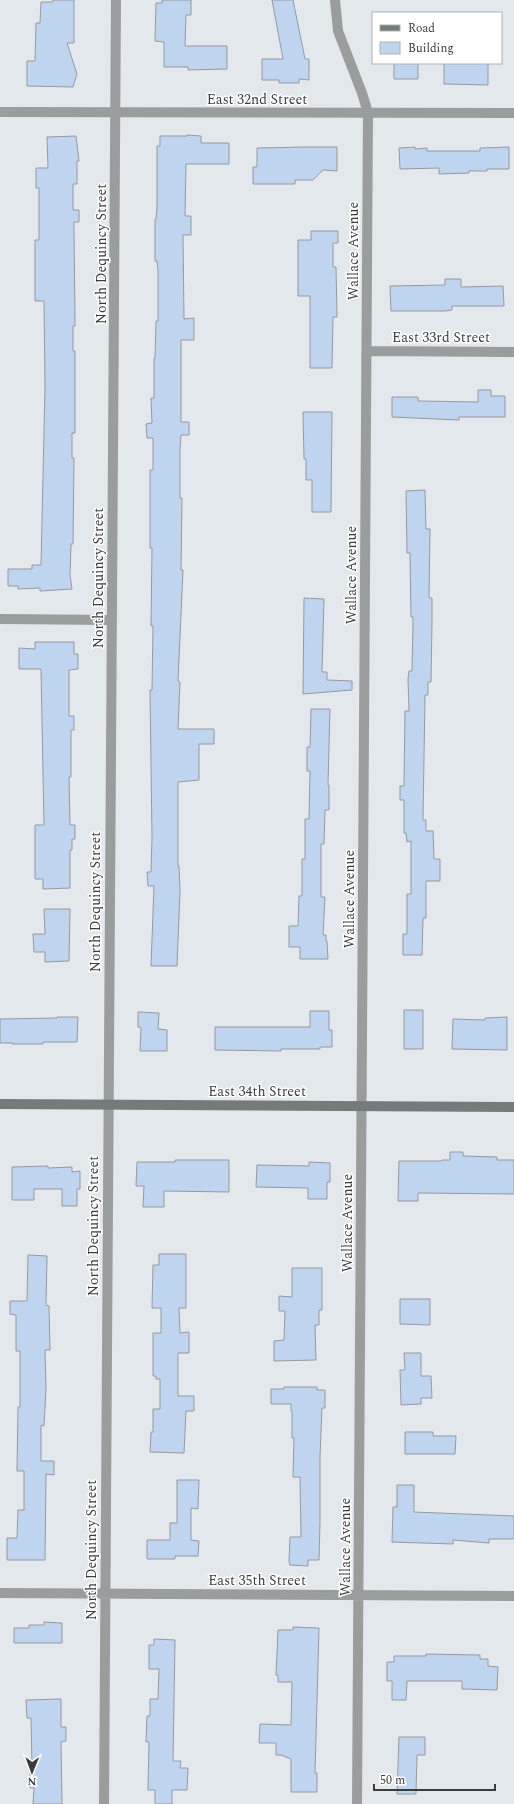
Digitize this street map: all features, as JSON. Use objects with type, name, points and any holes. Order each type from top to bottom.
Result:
[{"type":"main road","name":"East 34th Street","points":[[0,1104],[514,1106]]},
{"type":"street","name":"North Dequincy Street","points":[[104,1804],[116,0]]},
{"type":"street","name":"Wallace Avenue","points":[[335,0],[338,31],[362,93],[368,113],[357,1804]]},
{"type":"street","name":"East 32nd Street","points":[[0,112],[514,113]]},
{"type":"street","name":"East 33rd Street","points":[[367,351],[514,352]]},
{"type":"street","points":[[0,619],[112,620]]},
{"type":"street","name":"East 35th Street","points":[[0,1592],[514,1596]]},
{"type":"building","points":[[53,0],[74,0],[74,43],[67,43],[77,74],[73,87],[27,86],[27,61],[35,61],[36,23],[40,23],[41,2],[53,2]]},
{"type":"building","points":[[162,0],[191,0],[191,15],[186,15],[185,46],[227,46],[227,69],[188,70],[188,67],[164,67],[164,42],[155,41],[156,3],[162,3]]},
{"type":"building","points":[[272,0],[293,0],[305,59],[309,59],[309,80],[299,79],[299,83],[279,83],[279,80],[262,80],[262,59],[283,59]]},
{"type":"building","points":[[394,64],[418,64],[418,79],[394,79]]},
{"type":"building","points":[[444,64],[488,64],[488,85],[444,84]]},
{"type":"building","points":[[76,136],[79,161],[77,161],[77,184],[73,184],[73,210],[79,210],[79,222],[74,222],[75,326],[73,326],[73,351],[75,351],[75,433],[72,433],[72,458],[74,458],[73,544],[71,544],[70,575],[72,589],[40,591],[40,588],[18,589],[18,586],[8,586],[8,569],[32,569],[32,565],[41,565],[45,387],[44,301],[35,301],[35,240],[39,240],[39,188],[36,188],[36,168],[48,168],[47,137]]},
{"type":"building","points":[[160,136],[201,136],[201,143],[229,143],[229,164],[186,164],[185,216],[191,216],[191,235],[183,235],[184,319],[194,318],[194,340],[181,340],[181,422],[189,422],[189,435],[181,435],[180,449],[180,498],[182,498],[181,570],[183,570],[178,681],[180,682],[178,729],[214,729],[214,744],[199,744],[199,780],[178,782],[178,866],[180,891],[177,966],[151,966],[154,886],[148,886],[147,872],[151,872],[152,838],[150,690],[152,690],[153,626],[151,626],[152,548],[150,548],[150,470],[153,470],[153,438],[147,438],[146,424],[152,423],[151,398],[154,398],[154,358],[156,321],[158,321],[158,270],[157,261],[155,261],[157,146],[160,146]]},
{"type":"building","points":[[337,147],[337,171],[323,170],[313,180],[295,180],[295,184],[253,184],[253,167],[257,167],[257,148]]},
{"type":"building","points":[[415,147],[415,149],[427,148],[427,151],[480,151],[480,148],[509,147],[509,169],[487,169],[487,171],[469,171],[469,173],[439,174],[439,168],[400,169],[399,148]]},
{"type":"building","points":[[311,231],[338,231],[338,243],[333,243],[333,267],[336,267],[337,317],[333,317],[332,368],[310,368],[310,296],[298,296],[298,240],[311,240]]},
{"type":"building","points":[[445,279],[461,279],[461,287],[503,286],[504,306],[452,306],[452,310],[445,311],[391,311],[390,286],[445,285]]},
{"type":"building","points":[[478,390],[491,390],[491,396],[505,396],[505,417],[459,417],[459,420],[392,417],[392,397],[418,397],[418,401],[478,402]]},
{"type":"building","points":[[303,412],[332,412],[331,512],[312,512],[312,480],[306,480],[306,459],[304,459]]},
{"type":"building","points":[[425,490],[426,529],[430,529],[429,598],[432,598],[432,622],[431,682],[428,682],[428,695],[425,695],[423,820],[426,820],[426,831],[433,831],[434,859],[440,859],[440,881],[426,881],[426,918],[423,918],[422,955],[403,955],[403,934],[407,934],[407,894],[411,894],[411,841],[407,842],[406,833],[404,833],[404,800],[400,800],[400,786],[404,786],[405,711],[409,711],[408,679],[409,671],[412,671],[413,622],[413,617],[411,617],[410,553],[407,553],[406,491]]},
{"type":"building","points":[[304,598],[324,599],[322,672],[327,672],[327,680],[352,681],[352,690],[303,694]]},
{"type":"building","points":[[35,642],[74,642],[74,654],[78,654],[78,669],[69,670],[69,716],[74,716],[74,730],[71,730],[71,777],[69,777],[70,825],[75,825],[75,839],[72,839],[72,850],[70,850],[70,888],[43,889],[43,879],[35,879],[35,825],[44,825],[41,669],[19,669],[19,648],[35,649]]},
{"type":"building","points":[[311,709],[330,709],[328,785],[329,810],[325,810],[324,844],[321,844],[321,897],[325,897],[323,935],[326,935],[328,959],[300,959],[300,947],[289,947],[289,926],[298,926],[299,896],[302,896],[302,859],[305,859],[305,819],[309,819],[310,771],[307,771],[307,747],[310,747]]},
{"type":"building","points":[[44,909],[70,909],[69,961],[45,962],[45,952],[34,952],[33,934],[45,934]]},
{"type":"building","points":[[404,1010],[423,1010],[423,1049],[404,1049]]},
{"type":"building","points":[[310,1011],[329,1011],[329,1030],[332,1030],[332,1047],[320,1047],[320,1049],[281,1049],[281,1051],[215,1050],[215,1027],[310,1027]]},
{"type":"building","points":[[138,1012],[159,1013],[158,1029],[167,1030],[167,1051],[140,1051],[141,1028],[138,1027]]},
{"type":"building","points":[[78,1017],[77,1042],[43,1042],[43,1044],[0,1043],[0,1019]]},
{"type":"building","points":[[507,1017],[507,1050],[452,1049],[453,1019],[485,1020],[485,1018]]},
{"type":"building","points":[[450,1152],[463,1152],[463,1156],[497,1157],[497,1160],[514,1160],[514,1194],[418,1193],[418,1201],[398,1201],[399,1161],[450,1160]]},
{"type":"building","points":[[175,1160],[229,1160],[229,1192],[164,1191],[164,1207],[143,1207],[144,1186],[136,1186],[137,1162],[175,1162]]},
{"type":"building","points":[[309,1162],[330,1163],[330,1182],[327,1182],[327,1199],[308,1199],[308,1188],[256,1187],[257,1165],[309,1166]]},
{"type":"building","points":[[48,1166],[48,1168],[72,1167],[72,1172],[80,1171],[80,1189],[77,1189],[77,1206],[62,1206],[62,1189],[34,1189],[34,1200],[12,1200],[12,1167]]},
{"type":"building","points":[[159,1254],[186,1254],[186,1308],[179,1308],[180,1333],[189,1332],[189,1353],[178,1353],[178,1396],[194,1396],[194,1411],[186,1411],[184,1453],[150,1452],[151,1432],[153,1432],[153,1409],[160,1409],[160,1379],[156,1379],[156,1376],[153,1376],[153,1333],[161,1333],[161,1308],[152,1308],[153,1265],[159,1265]]},
{"type":"building","points":[[28,1255],[47,1256],[46,1305],[49,1306],[50,1350],[45,1350],[46,1389],[44,1426],[41,1425],[41,1461],[54,1461],[54,1475],[46,1474],[45,1560],[7,1560],[7,1538],[17,1538],[18,1510],[24,1510],[24,1471],[17,1471],[18,1407],[20,1407],[20,1351],[16,1351],[16,1315],[10,1314],[10,1301],[27,1301]]},
{"type":"building","points":[[292,1268],[322,1268],[322,1310],[319,1310],[319,1325],[315,1325],[316,1360],[274,1361],[274,1341],[284,1340],[285,1311],[279,1311],[279,1296],[292,1297]]},
{"type":"building","points":[[400,1299],[430,1299],[430,1325],[400,1324]]},
{"type":"building","points":[[404,1353],[421,1353],[421,1376],[431,1376],[432,1398],[421,1398],[421,1404],[401,1405],[400,1370],[405,1370]]},
{"type":"building","points":[[284,1387],[317,1387],[317,1390],[325,1390],[325,1408],[322,1408],[320,1457],[319,1560],[308,1560],[308,1566],[290,1565],[289,1561],[290,1537],[301,1537],[300,1477],[293,1477],[294,1438],[292,1438],[291,1404],[271,1404],[271,1389],[284,1389]]},
{"type":"building","points":[[405,1432],[433,1432],[433,1436],[456,1436],[455,1454],[405,1454]]},
{"type":"building","points":[[177,1480],[199,1480],[198,1509],[191,1508],[191,1540],[199,1541],[198,1556],[175,1556],[175,1559],[147,1559],[147,1540],[170,1540],[170,1523],[177,1523]]},
{"type":"building","points":[[397,1485],[414,1485],[414,1512],[514,1516],[514,1539],[489,1539],[489,1543],[453,1540],[453,1544],[392,1542],[393,1507],[397,1507]]},
{"type":"building","points":[[44,1622],[62,1623],[62,1643],[14,1643],[14,1628],[29,1628],[29,1625],[44,1625]]},
{"type":"building","points":[[293,1627],[319,1628],[315,1773],[317,1773],[317,1792],[291,1792],[291,1759],[281,1755],[276,1755],[276,1743],[259,1743],[260,1724],[291,1725],[292,1682],[278,1682],[278,1675],[276,1675],[278,1630],[293,1630]]},
{"type":"building","points":[[154,1639],[175,1640],[173,1761],[181,1761],[180,1768],[188,1768],[187,1790],[172,1790],[172,1804],[155,1804],[155,1790],[148,1790],[149,1742],[146,1742],[147,1716],[150,1716],[150,1699],[158,1699],[159,1669],[149,1669],[149,1645],[154,1645]]},
{"type":"building","points":[[426,1654],[480,1655],[480,1659],[488,1659],[488,1666],[498,1667],[497,1690],[462,1689],[462,1681],[407,1681],[406,1700],[392,1700],[392,1681],[387,1681],[387,1662],[394,1662],[394,1656],[426,1656]]},
{"type":"building","points":[[61,1699],[61,1727],[66,1727],[66,1741],[61,1742],[62,1804],[33,1804],[34,1788],[30,1788],[30,1767],[32,1767],[31,1718],[27,1718],[26,1700]]},
{"type":"building","points":[[399,1737],[425,1737],[425,1755],[417,1755],[416,1794],[397,1794]]}]
